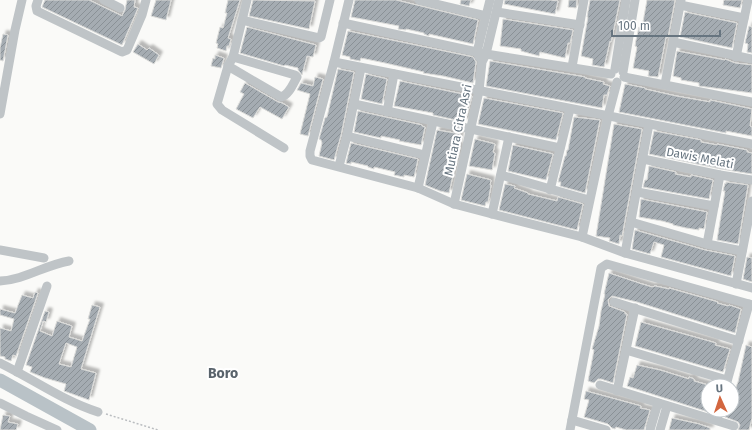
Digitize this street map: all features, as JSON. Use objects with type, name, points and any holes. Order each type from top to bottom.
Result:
[{"type":"street","points":[[0,114],[22,0]]},
{"type":"street","points":[[38,0],[36,6],[37,11],[122,52],[127,50],[142,15],[146,0]]},
{"type":"street","points":[[104,0],[120,8]]},
{"type":"street","points":[[247,0],[233,57],[228,66],[216,104],[218,107],[284,148]]},
{"type":"street","points":[[242,20],[319,38],[321,37],[330,0]]},
{"type":"street","points":[[348,0],[334,62],[310,154],[311,158],[315,161],[339,166],[418,188],[454,204],[582,237],[625,253],[752,288]]},
{"type":"street","points":[[419,0],[486,16]]},
{"type":"street","name":"Mutiara Citra Asri","points":[[454,204],[472,130],[479,91],[486,16],[490,0]]},
{"type":"street","name":"Mutiara Citra Asri","points":[[482,56],[497,12],[499,0]]},
{"type":"street","points":[[572,67],[584,0]]},
{"type":"street","points":[[618,75],[626,0]]},
{"type":"street","points":[[582,237],[634,0]]},
{"type":"street","points":[[736,56],[748,0]]},
{"type":"street","points":[[665,84],[680,2],[744,18]]},
{"type":"street","points":[[497,12],[580,25]]},
{"type":"street","points":[[343,23],[482,56],[572,67],[752,102]]},
{"type":"street","points":[[673,42],[752,59]]},
{"type":"street","points":[[228,66],[280,97],[287,94],[297,77],[295,75],[233,57]]},
{"type":"street","points":[[334,62],[752,144]]},
{"type":"street","points":[[339,166],[347,136],[361,68]]},
{"type":"street","points":[[388,112],[394,74]]},
{"type":"street","points":[[354,104],[560,148]]},
{"type":"street","points":[[550,190],[570,108]]},
{"type":"street","points":[[418,188],[433,122]]},
{"type":"street","points":[[625,253],[649,124]]},
{"type":"street","points":[[347,136],[425,155]]},
{"type":"street","points":[[492,214],[509,137]]},
{"type":"street","name":"Dawis Melati","points":[[643,159],[752,180]]},
{"type":"street","points":[[500,175],[589,200]]},
{"type":"street","points":[[707,244],[720,175]]},
{"type":"street","points":[[637,192],[714,206]]},
{"type":"street","points":[[736,284],[752,201]]},
{"type":"street","points":[[631,222],[707,244],[742,252]]},
{"type":"street","points":[[0,250],[44,258]]},
{"type":"street","points":[[0,281],[10,280],[55,264],[69,261]]},
{"type":"street","points":[[570,430],[601,268],[603,265],[607,264],[750,304],[728,378]]},
{"type":"street","points":[[17,372],[47,286]]},
{"type":"street","points":[[614,302],[739,341]]},
{"type":"street","points":[[617,391],[635,308]]},
{"type":"street","points":[[626,350],[711,378]]},
{"type":"street","points":[[0,363],[60,396],[83,407],[98,412]]},
{"type":"street","points":[[600,385],[734,426]]},
{"type":"street","points":[[0,402],[26,416],[58,430]]},
{"type":"street","points":[[650,430],[658,402]]},
{"type":"street","points":[[660,430],[667,406]]},
{"type":"street","points":[[572,420],[606,430]]},
{"type":"path","points":[[98,412],[158,430]]},
{"type":"building","points":[[45,0],[89,0],[122,16],[127,0],[135,0],[134,7],[138,8],[122,45],[42,7]]},
{"type":"building","points":[[156,0],[171,0],[166,20],[151,16]]},
{"type":"building","points":[[228,0],[240,0],[228,38],[231,39],[226,51],[217,48],[218,44],[216,43],[220,27],[223,28],[227,13],[225,13]]},
{"type":"building","points":[[253,0],[315,1],[309,29],[249,16]]},
{"type":"building","points":[[355,0],[396,0],[478,20],[473,44],[429,34],[429,36],[424,33],[406,29],[398,29],[399,26],[351,17]]},
{"type":"building","points":[[461,0],[471,0],[469,6],[460,4]]},
{"type":"building","points":[[505,0],[558,1],[555,14],[504,4]]},
{"type":"building","points":[[569,0],[577,0],[576,8],[568,7]]},
{"type":"building","points":[[590,0],[620,0],[604,67],[592,65],[593,59],[581,56]]},
{"type":"building","points":[[647,0],[675,0],[658,77],[648,76],[649,71],[633,68],[637,47],[635,46],[636,40],[639,27],[642,27]]},
{"type":"building","points":[[724,0],[742,0],[740,8],[723,5]]},
{"type":"building","points":[[685,12],[737,23],[732,48],[680,37]]},
{"type":"building","points":[[503,19],[573,30],[570,43],[568,43],[565,58],[540,52],[539,56],[521,51],[521,49],[500,46]]},
{"type":"building","points":[[749,26],[752,27],[752,53],[747,52],[748,44],[745,43]]},
{"type":"building","points":[[247,27],[316,45],[313,57],[307,56],[302,75],[298,68],[284,66],[240,53]]},
{"type":"building","points":[[348,31],[473,57],[476,62],[473,83],[361,58],[360,61],[350,59],[350,57],[342,55]]},
{"type":"building","points":[[3,34],[8,35],[3,61],[0,60],[0,48]]},
{"type":"building","points":[[138,44],[147,50],[149,48],[159,55],[154,64],[133,52]]},
{"type":"building","points":[[677,51],[752,65],[752,93],[699,86],[699,83],[681,80],[681,78],[673,76]]},
{"type":"building","points":[[215,55],[224,58],[221,68],[211,66],[213,58],[215,59]]},
{"type":"building","points":[[490,61],[585,77],[604,82],[603,84],[610,86],[607,95],[604,95],[602,108],[486,86]]},
{"type":"building","points":[[338,69],[354,72],[341,135],[334,160],[319,156],[322,143],[319,139],[325,118],[327,117]]},
{"type":"building","points":[[366,74],[387,79],[382,104],[361,99]]},
{"type":"building","points":[[315,77],[323,79],[308,136],[300,134],[310,94],[297,90],[301,83],[313,86]]},
{"type":"building","points":[[400,81],[472,96],[465,122],[433,115],[433,113],[394,106]]},
{"type":"building","points":[[245,83],[289,107],[282,119],[260,107],[253,118],[236,109],[244,94],[240,92]]},
{"type":"building","points":[[625,84],[676,96],[710,102],[710,100],[752,109],[750,126],[752,127],[752,136],[726,131],[726,133],[619,112]]},
{"type":"building","points":[[484,98],[563,113],[556,140],[478,124]]},
{"type":"building","points":[[358,111],[422,125],[425,127],[421,145],[381,136],[381,138],[354,132]]},
{"type":"building","points":[[574,117],[600,120],[585,193],[560,186],[561,182],[558,182],[568,150]]},
{"type":"building","points":[[614,124],[642,129],[622,236],[620,235],[619,244],[609,241],[610,238],[596,236]]},
{"type":"building","points":[[437,130],[460,134],[458,146],[460,147],[459,153],[449,193],[425,185]]},
{"type":"building","points":[[654,131],[701,140],[701,142],[747,150],[747,152],[752,153],[752,174],[649,154]]},
{"type":"building","points":[[475,139],[495,144],[492,170],[469,166]]},
{"type":"building","points":[[351,143],[418,159],[414,177],[394,175],[395,172],[374,167],[374,169],[351,162],[351,164],[346,163]]},
{"type":"building","points":[[513,145],[553,154],[546,180],[508,171]]},
{"type":"building","points":[[649,166],[676,172],[675,174],[691,177],[691,175],[713,180],[709,199],[643,187],[645,180],[647,180]]},
{"type":"building","points":[[467,174],[491,180],[488,202],[486,202],[485,206],[461,200]]},
{"type":"building","points":[[726,182],[748,185],[738,244],[717,240],[725,191],[723,191]]},
{"type":"building","points":[[505,184],[515,186],[514,188],[528,194],[557,201],[558,197],[583,204],[577,230],[499,210]]},
{"type":"building","points":[[641,199],[707,212],[704,229],[699,228],[699,230],[686,228],[662,221],[639,217]]},
{"type":"building","points":[[635,230],[705,250],[735,256],[731,276],[661,257],[664,245],[654,242],[650,254],[632,249]]},
{"type":"building","points":[[747,257],[752,258],[752,282],[743,279]]},
{"type":"building","points":[[609,273],[652,287],[669,288],[741,309],[735,333],[637,302],[612,296],[608,300],[609,306],[627,314],[613,383],[601,379],[598,379],[594,383],[588,381],[594,350],[592,349],[599,326]]},
{"type":"building","points":[[35,292],[38,293],[16,356],[13,355],[11,361],[5,359],[5,357],[0,356],[0,328],[11,331],[14,319],[0,315],[0,309],[15,313],[22,295],[33,298]]},
{"type":"building","points":[[92,305],[100,307],[81,369],[96,373],[89,400],[64,391],[66,384],[30,372],[32,367],[26,365],[45,311],[49,312],[46,322],[43,321],[40,331],[52,336],[57,321],[72,326],[69,337],[82,341],[90,319],[88,319]],"holes":[[[66,343],[77,347],[71,367],[59,364]]]},
{"type":"building","points":[[641,322],[716,343],[715,345],[730,349],[723,372],[635,346]]},
{"type":"building","points":[[746,345],[752,347],[752,418],[749,430],[738,430],[740,425],[738,422],[728,418],[740,418],[739,378]]},
{"type":"building","points":[[637,365],[694,379],[694,381],[700,383],[700,409],[627,386],[630,377],[633,378]]},
{"type":"building","points":[[586,391],[641,406],[640,408],[650,410],[644,430],[626,430],[616,427],[615,429],[608,424],[584,417],[589,400],[584,399]]},
{"type":"building","points":[[3,415],[10,416],[8,422],[18,424],[16,430],[0,430]]},
{"type":"building","points":[[672,418],[699,424],[710,428],[710,430],[669,430]]},
{"type":"waterway","points":[[0,380],[90,430]]},
{"type":"district","name":"Boro","points":[[223,373]]}]
